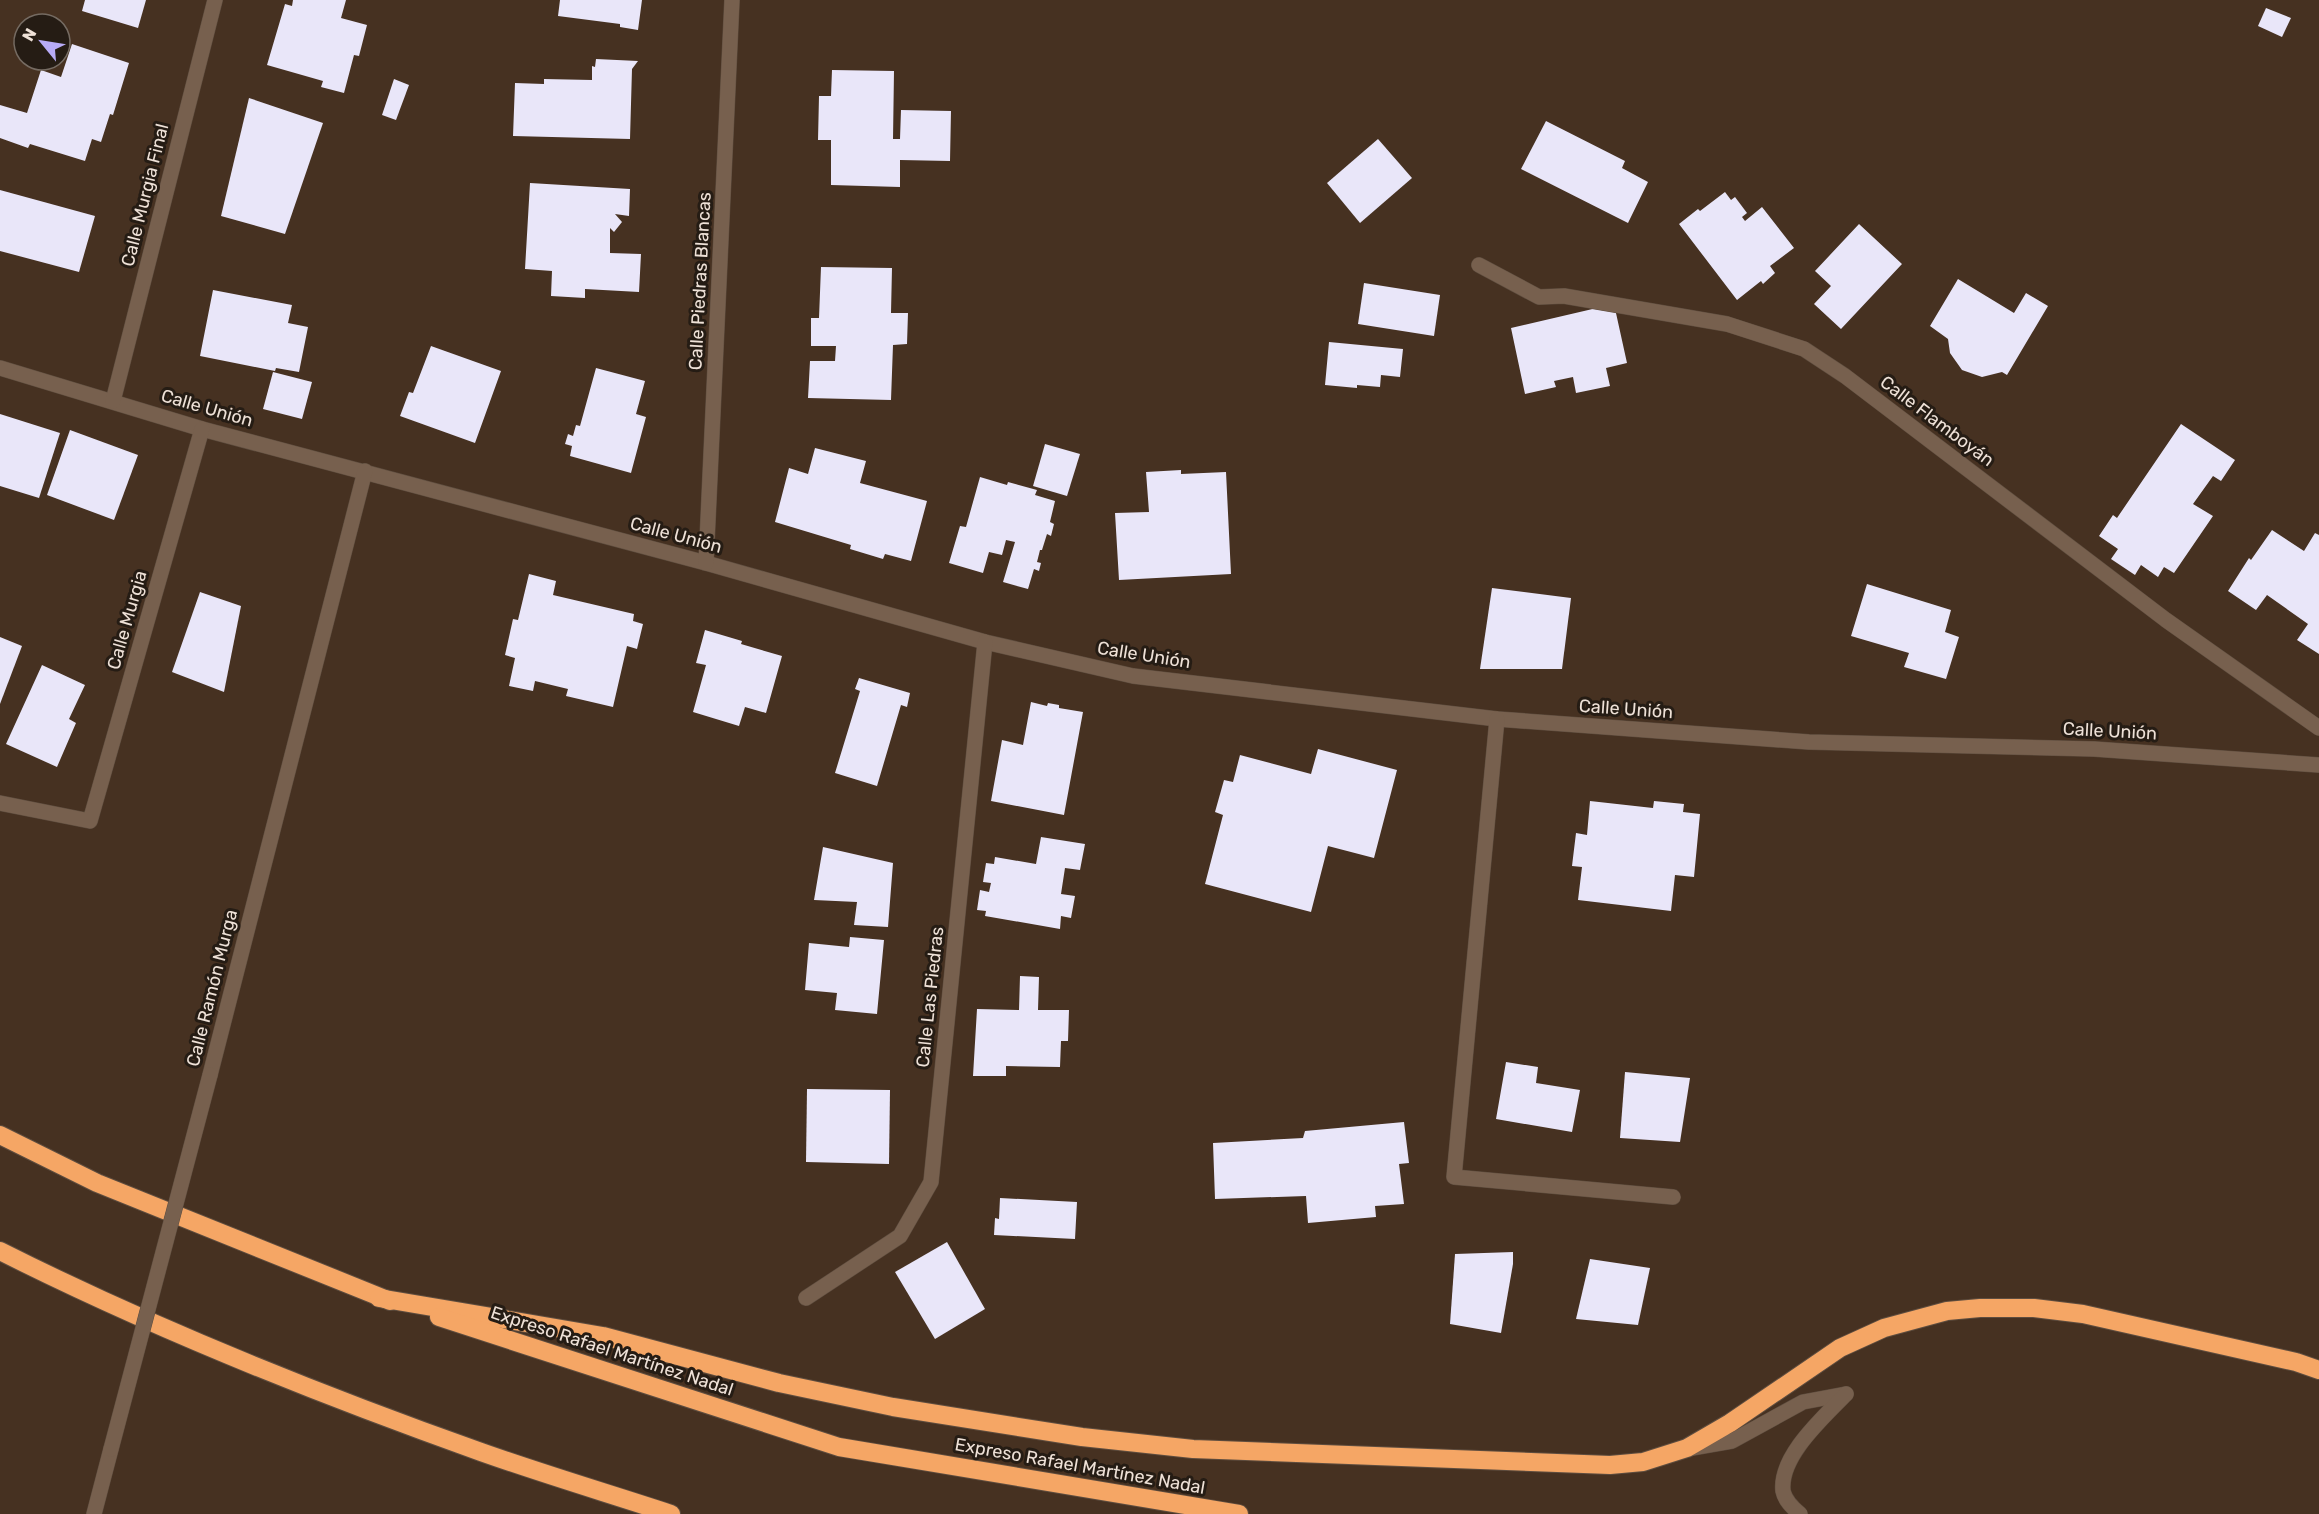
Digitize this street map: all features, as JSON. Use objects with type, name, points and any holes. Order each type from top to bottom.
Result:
[{"type":"highway","name":"Expreso Rafael Martínez Nadal","points":[[0,1135],[97,1183],[379,1298],[839,1447],[1239,1514]]},
{"type":"highway","points":[[0,1251],[39,1271],[242,1361],[482,1452],[671,1514]]},
{"type":"highway","points":[[379,1298],[603,1336],[779,1383],[893,1407],[1082,1437],[1193,1449],[1610,1465],[1642,1462],[1687,1448],[1730,1423],[1840,1348],[1884,1328],[1947,1311],[1980,1308],[2034,1308],[2083,1314],[2296,1362],[2319,1370]]},
{"type":"street","name":"Calle Murgia Final","points":[[113,401],[216,0]]},
{"type":"street","name":"Calle Piedras Blancas","points":[[706,563],[732,0]]},
{"type":"street","name":"Calle Flamboyán","points":[[1479,265],[1539,297],[1564,296],[1727,324],[1804,349],[1845,376],[2166,620],[2319,728]]},
{"type":"street","name":"Calle Unión","points":[[0,368],[202,429],[706,563],[985,642],[1133,676],[1497,719],[1809,742],[2094,749],[2319,765]]},
{"type":"street","name":"Calle Murgia","points":[[0,803],[90,821],[202,429]]},
{"type":"street","name":"Calle Ramón Murga","points":[[94,1514],[210,1075],[365,471]]},
{"type":"street","name":"Calle Las Piedras","points":[[806,1298],[900,1236],[931,1182],[985,642]]},
{"type":"street","points":[[1497,719],[1454,1177],[1673,1197]]},
{"type":"street","points":[[1687,1448],[1732,1440],[1803,1402],[1846,1394],[1810,1431],[1792,1456],[1785,1472],[1783,1492],[1789,1504],[1800,1514]]},
{"type":"building","points":[[85,0],[146,0],[138,28],[82,11]]},
{"type":"building","points":[[293,0],[346,0],[341,18],[367,25],[359,56],[354,55],[344,93],[321,87],[323,81],[267,65],[285,4],[292,6]]},
{"type":"building","points":[[560,0],[642,0],[638,30],[620,27],[620,24],[558,16]]},
{"type":"building","points":[[2266,8],[2291,18],[2282,37],[2258,26]]},
{"type":"building","points":[[72,44],[129,63],[113,115],[110,114],[101,142],[92,139],[85,161],[30,144],[28,148],[0,138],[0,105],[27,113],[40,72],[61,77],[63,72],[72,72]]},
{"type":"building","points":[[596,59],[638,61],[632,69],[630,139],[513,136],[515,83],[544,84],[544,79],[592,80],[592,66],[595,67]]},
{"type":"building","points":[[832,70],[894,71],[893,139],[900,139],[901,110],[951,111],[950,161],[900,160],[900,187],[831,185],[831,140],[818,140],[819,96],[831,96]]},
{"type":"building","points":[[394,79],[409,85],[396,120],[382,115]]},
{"type":"building","points":[[249,98],[323,123],[285,234],[221,216]]},
{"type":"building","points":[[1546,121],[1625,161],[1622,168],[1648,182],[1628,223],[1521,169]]},
{"type":"building","points":[[1378,139],[1412,178],[1360,223],[1327,183]]},
{"type":"building","points":[[530,183],[630,189],[629,216],[615,214],[622,222],[614,232],[610,228],[610,253],[641,254],[639,292],[585,289],[585,298],[551,296],[552,271],[525,269]]},
{"type":"building","points":[[0,190],[95,216],[79,272],[0,251]]},
{"type":"building","points":[[1725,192],[1731,200],[1735,197],[1747,213],[1742,217],[1745,221],[1762,207],[1794,248],[1770,266],[1775,273],[1763,284],[1761,281],[1737,300],[1679,224]]},
{"type":"building","points":[[1859,224],[1902,264],[1841,329],[1814,304],[1831,286],[1815,271]]},
{"type":"building","points":[[821,267],[892,268],[891,313],[908,313],[907,344],[893,345],[891,400],[808,398],[810,361],[835,361],[836,346],[811,346],[811,318],[819,318]]},
{"type":"building","points":[[1958,279],[2014,313],[2026,293],[2048,306],[2007,375],[2002,372],[1982,377],[1962,370],[1950,353],[1948,339],[1930,326]]},
{"type":"building","points":[[1364,283],[1440,295],[1434,336],[1358,324]]},
{"type":"building","points":[[213,290],[292,305],[288,323],[308,327],[299,372],[276,368],[275,371],[200,356]]},
{"type":"building","points":[[1614,304],[1627,363],[1606,368],[1610,386],[1576,393],[1573,377],[1554,381],[1556,387],[1525,394],[1511,328]]},
{"type":"building","points":[[1329,342],[1403,349],[1400,377],[1381,375],[1380,387],[1357,385],[1357,388],[1325,385]]},
{"type":"building","points":[[431,346],[501,371],[475,443],[400,416],[409,392],[413,393]]},
{"type":"building","points":[[596,368],[645,381],[636,414],[646,417],[631,473],[570,456],[572,446],[565,444],[568,434],[573,436],[576,425],[580,426]]},
{"type":"building","points":[[273,372],[312,382],[302,419],[263,409]]},
{"type":"building","points":[[0,414],[60,433],[39,498],[0,486]]},
{"type":"building","points":[[2181,424],[2235,460],[2221,481],[2213,476],[2193,504],[2213,516],[2174,573],[2164,567],[2158,577],[2141,565],[2135,575],[2111,559],[2118,549],[2099,536],[2113,515],[2117,518]]},
{"type":"building","points":[[70,430],[138,455],[114,520],[47,495]]},
{"type":"building","points":[[1045,444],[1080,454],[1067,496],[1033,486]]},
{"type":"building","points":[[815,448],[866,461],[860,483],[927,501],[911,561],[885,554],[883,559],[850,549],[851,545],[775,522],[789,468],[808,474]]},
{"type":"building","points":[[1181,470],[1181,474],[1226,472],[1231,574],[1119,580],[1115,513],[1149,512],[1146,472]]},
{"type":"building","points":[[980,477],[1037,490],[1035,495],[1055,501],[1050,522],[1054,524],[1051,536],[1047,534],[1042,550],[1040,550],[1037,562],[1041,563],[1039,571],[1034,569],[1028,589],[1003,582],[1015,542],[1006,540],[1002,555],[989,552],[983,573],[949,563],[960,526],[966,527]]},
{"type":"building","points":[[2272,530],[2304,551],[2315,533],[2319,535],[2319,654],[2297,640],[2308,624],[2267,595],[2256,610],[2228,591],[2249,558],[2251,560]]},
{"type":"building","points":[[529,574],[556,581],[553,595],[634,614],[633,621],[643,624],[637,649],[627,646],[613,707],[566,696],[568,689],[535,681],[533,691],[509,686],[515,658],[505,655],[513,619],[518,620]]},
{"type":"building","points":[[1867,584],[1951,610],[1945,632],[1959,637],[1946,679],[1904,667],[1909,653],[1851,636]]},
{"type":"building","points":[[1492,588],[1571,598],[1562,669],[1480,669]]},
{"type":"building","points":[[200,592],[241,606],[224,692],[172,672]]},
{"type":"building","points":[[705,630],[782,656],[766,713],[745,707],[739,726],[693,712],[706,665],[696,663]]},
{"type":"building","points":[[0,637],[22,646],[0,704]]},
{"type":"building","points":[[42,665],[85,685],[69,719],[76,723],[57,767],[6,744]]},
{"type":"building","points":[[859,678],[910,693],[907,707],[901,705],[877,786],[835,773],[860,691],[855,689]]},
{"type":"building","points":[[1031,702],[1047,706],[1048,703],[1059,705],[1059,708],[1083,712],[1064,815],[991,801],[1002,740],[1023,745]]},
{"type":"building","points":[[1318,749],[1397,770],[1374,858],[1328,846],[1311,912],[1205,884],[1223,815],[1215,812],[1224,780],[1233,782],[1240,755],[1311,774]]},
{"type":"building","points":[[1590,801],[1653,808],[1654,801],[1684,804],[1683,812],[1700,814],[1694,877],[1675,875],[1671,911],[1578,900],[1582,867],[1572,866],[1576,833],[1587,835]]},
{"type":"building","points":[[1041,837],[1085,844],[1080,870],[1065,868],[1061,894],[1075,896],[1071,918],[1061,916],[1060,929],[985,916],[986,911],[977,910],[980,890],[989,892],[991,883],[983,882],[986,863],[994,864],[995,857],[1036,864]]},
{"type":"building","points":[[823,847],[893,863],[888,927],[854,925],[857,902],[814,900]]},
{"type":"building","points":[[850,937],[884,940],[877,1014],[835,1010],[837,993],[805,990],[809,943],[849,947]]},
{"type":"building","points":[[1020,976],[1039,977],[1038,1010],[1069,1010],[1068,1041],[1061,1041],[1060,1067],[1006,1066],[1006,1076],[973,1076],[977,1009],[1019,1010]]},
{"type":"building","points":[[1506,1062],[1538,1067],[1536,1083],[1580,1090],[1572,1132],[1496,1119]]},
{"type":"building","points":[[1625,1072],[1690,1078],[1680,1142],[1620,1138]]},
{"type":"building","points":[[807,1089],[890,1090],[889,1164],[806,1162]]},
{"type":"building","points":[[1404,1122],[1409,1163],[1399,1164],[1404,1204],[1375,1206],[1376,1217],[1308,1223],[1306,1196],[1215,1199],[1213,1143],[1303,1138],[1305,1131]]},
{"type":"building","points":[[1000,1198],[1077,1202],[1075,1239],[994,1235],[995,1218],[999,1219]]},
{"type":"building","points":[[947,1242],[985,1309],[935,1339],[895,1272]]},
{"type":"building","points":[[1513,1252],[1501,1333],[1450,1324],[1455,1254]]},
{"type":"building","points":[[1590,1259],[1650,1268],[1638,1325],[1576,1319]]}]
